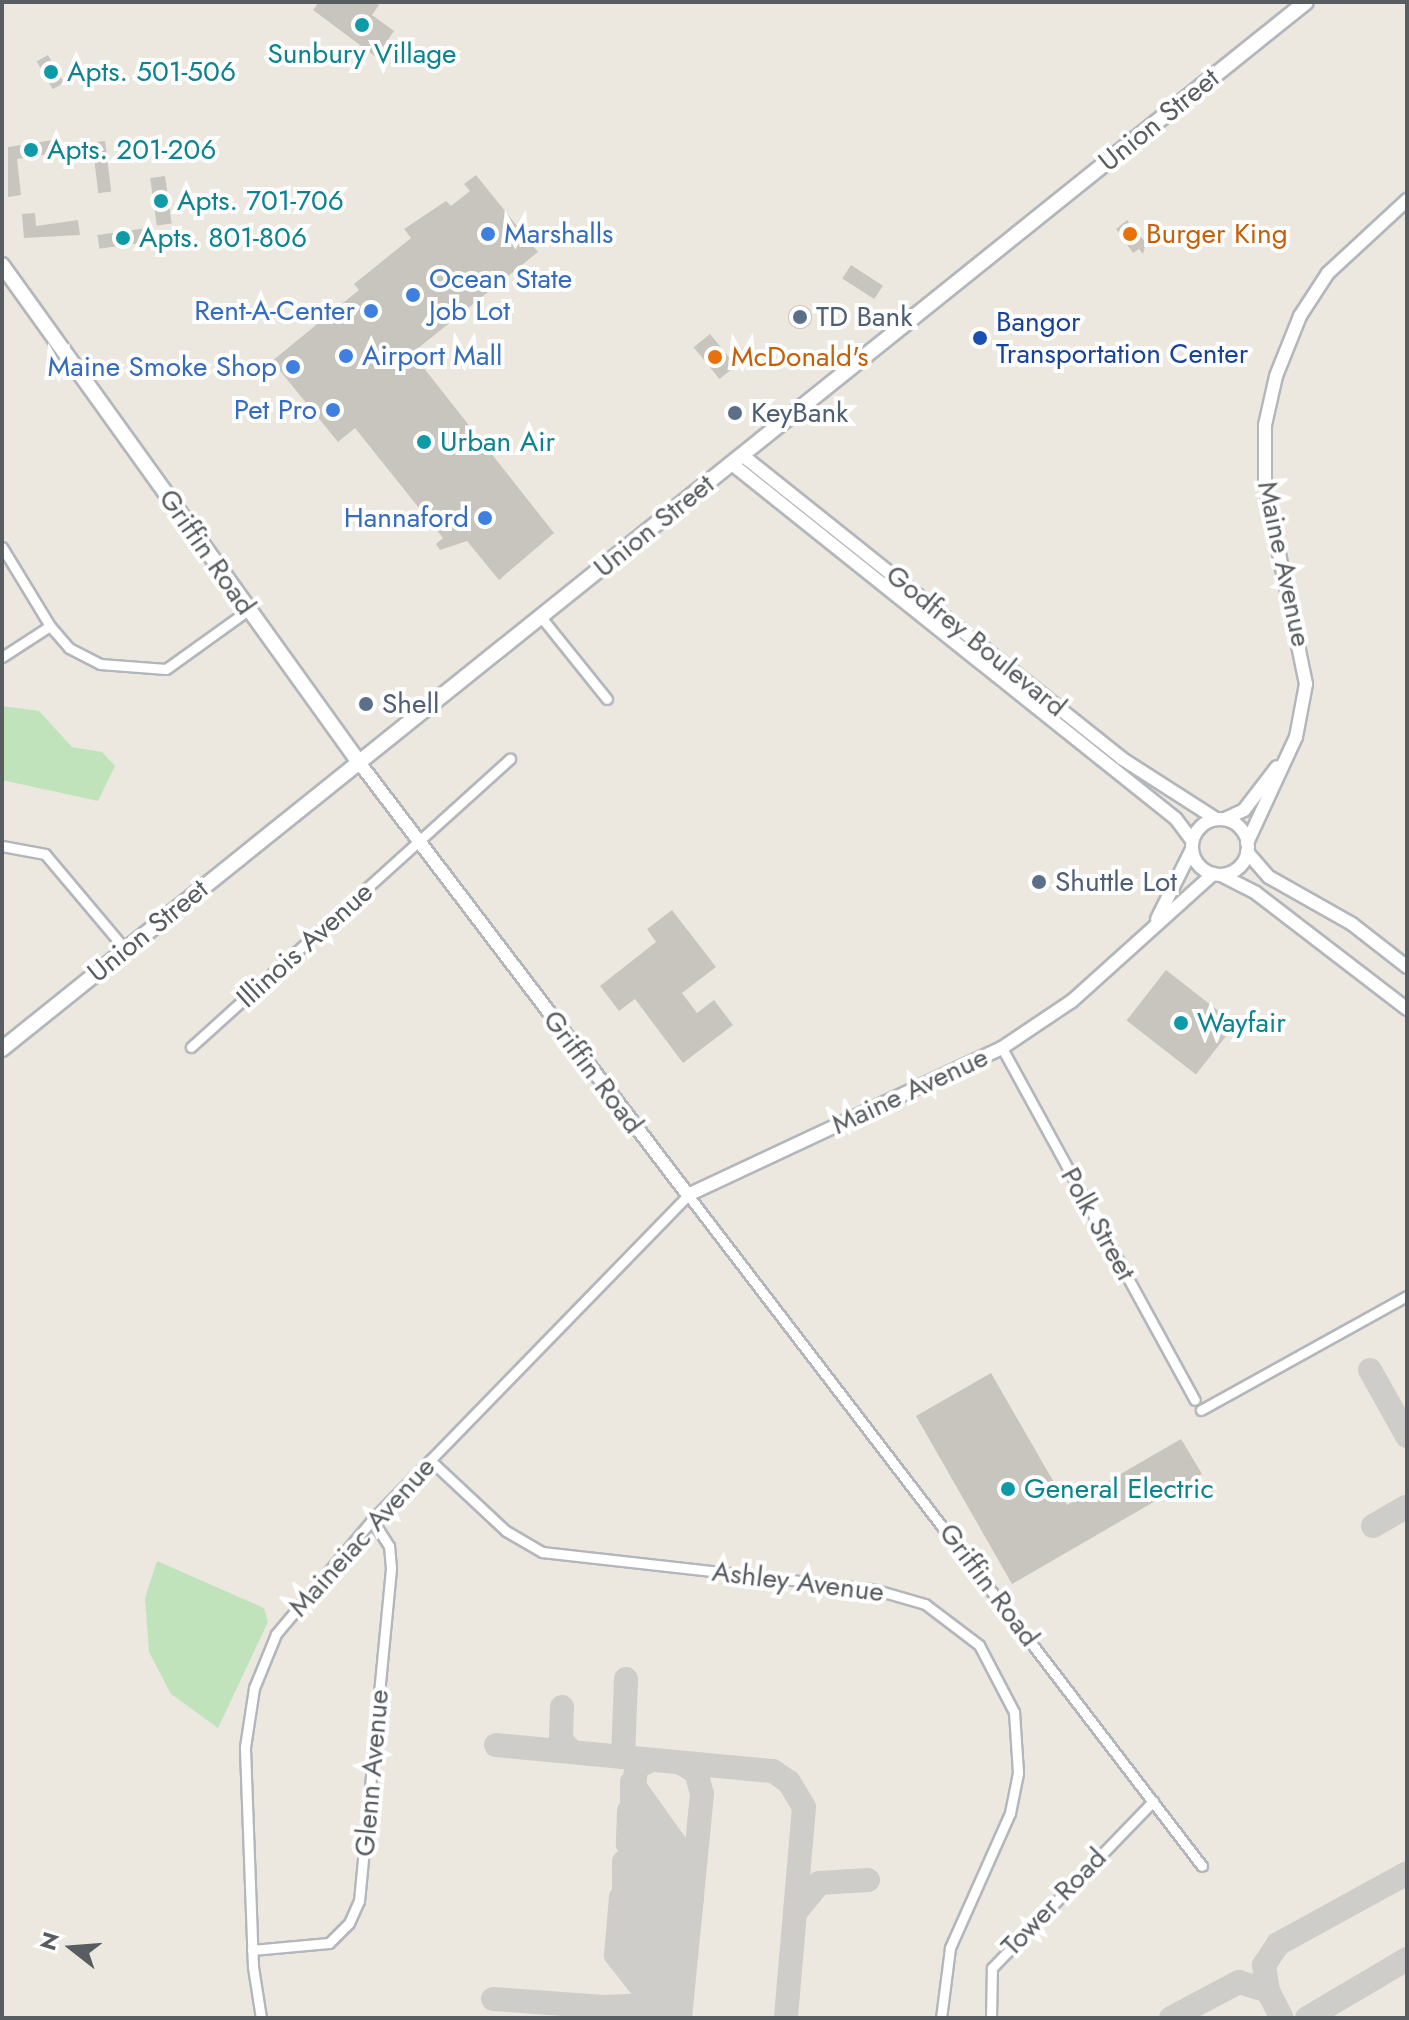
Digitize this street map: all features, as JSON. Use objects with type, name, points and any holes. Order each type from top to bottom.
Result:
[{"type":"main road","name":"Union Street","points":[[2,1049],[1306,2]]},
{"type":"main road","name":"Griffin Road","points":[[2,265],[358,761]]},
{"type":"street","name":"Maine Avenue","points":[[1247,848],[1296,737],[1306,684],[1265,486],[1270,401],[1287,343],[1311,296],[1347,249],[1407,200]]},
{"type":"street","name":"Godfrey Boulevard","points":[[737,460],[1121,758],[1220,819]]},
{"type":"street","name":"Godfrey Boulevard","points":[[737,460],[1176,819],[1192,844]]},
{"type":"street","points":[[2,547],[50,626],[69,648],[100,664],[166,669],[248,610]]},
{"type":"street","points":[[541,617],[607,699]]},
{"type":"street","points":[[2,657],[50,626]]},
{"type":"street","name":"Maine Avenue","points":[[1220,819],[1256,797],[1296,737]]},
{"type":"street","name":"Illinois Avenue","points":[[191,1047],[510,759]]},
{"type":"street","name":"Griffin Road","points":[[358,761],[1202,1866]]},
{"type":"street","points":[[1407,967],[1352,924],[1269,877],[1247,848],[1240,828],[1220,819],[1201,826],[1192,844],[1199,866],[1256,893],[1407,1009]]},
{"type":"street","name":"Maine Avenue","points":[[1153,930],[1192,844]]},
{"type":"street","points":[[2,846],[45,854],[125,949]]},
{"type":"street","points":[[1217,875],[1235,870],[1247,848]]},
{"type":"street","name":"Maine Avenue","points":[[688,1195],[1002,1048],[1072,1001],[1217,875]]},
{"type":"street","name":"Polk Street","points":[[1002,1048],[1195,1400]]},
{"type":"street","name":"Maineiac Avenue","points":[[261,2018],[252,1950],[245,1747],[254,1688],[276,1634],[372,1520],[688,1195]]},
{"type":"street","points":[[1201,1410],[1407,1296]]},
{"type":"street","name":"Ashley Avenue","points":[[430,1460],[506,1531],[542,1552],[873,1589],[925,1604],[979,1645],[1014,1712],[1018,1773],[1010,1813],[950,1948],[941,2018]]},
{"type":"street","name":"Glenn Avenue","points":[[252,1950],[329,1943],[349,1923],[359,1901],[391,1568],[389,1546],[372,1520]]},
{"type":"street","name":"Tower Road","points":[[991,2018],[992,1968],[1153,1801]]},
{"type":"green space","points":[[2,706],[39,711],[72,747],[102,752],[115,766],[98,801],[2,780]]},
{"type":"green space","points":[[157,1561],[264,1608],[268,1622],[218,1728],[171,1694],[149,1652],[145,1598]]},
{"type":"building","name":"Sunbury Village","points":[[319,2],[375,2],[379,5],[372,15],[394,31],[376,57],[313,10]]},
{"type":"building","name":"Apts. 501-506","points":[[48,55],[64,83],[53,89],[37,61]]},
{"type":"building","points":[[53,140],[54,153],[17,159],[21,195],[8,197],[8,147]]},
{"type":"building","points":[[105,141],[111,192],[98,193],[92,143]]},
{"type":"building","points":[[476,175],[538,252],[412,353],[554,533],[499,580],[467,541],[440,550],[436,544],[443,538],[355,428],[338,442],[272,361],[359,290],[354,284],[411,238],[404,229],[446,201],[451,206],[470,191],[464,184]]},
{"type":"building","name":"Apts. 701-706","points":[[165,176],[172,224],[157,226],[150,178]]},
{"type":"building","points":[[35,213],[36,226],[78,220],[80,235],[24,238],[22,214]]},
{"type":"building","name":"Burger King","points":[[1127,220],[1146,243],[1143,254],[1139,249],[1133,253],[1116,229]]},
{"type":"building","name":"Apts. 801-806","points":[[147,228],[149,242],[99,249],[97,235]]},
{"type":"building","points":[[851,265],[883,286],[874,299],[842,278]]},
{"type":"building","name":"TD Bank","points":[[795,305],[805,305],[812,312],[812,322],[805,329],[795,329],[788,322],[788,312]]},
{"type":"building","name":"McDonald's","points":[[710,334],[736,366],[719,379],[694,347]]},
{"type":"building","points":[[672,910],[716,967],[682,993],[697,1013],[714,1000],[733,1025],[683,1063],[635,999],[619,1011],[600,986],[656,942],[647,929]]},
{"type":"building","name":"Wayfair","points":[[1166,970],[1235,1024],[1196,1075],[1127,1020]]},
{"type":"building","name":"General Electric","points":[[991,1373],[1067,1505],[1181,1439],[1202,1474],[1012,1584],[916,1416]]},
{"type":"taxiway","points":[[1370,1370],[1407,1436]]},
{"type":"taxiway","points":[[1373,1526],[1407,1506]]},
{"type":"taxiway","points":[[623,1757],[626,1679]]},
{"type":"taxiway","points":[[562,1707],[561,1741],[573,1752]]},
{"type":"taxiway","points":[[496,1745],[773,1771],[789,1782],[804,1807],[786,2018]]},
{"type":"taxiway","points":[[651,1760],[636,1768],[634,1786],[694,1870]]},
{"type":"taxiway","points":[[680,2018],[702,1794],[696,1772],[681,1763]]},
{"type":"taxiway","points":[[632,1782],[632,1818],[692,1899]]},
{"type":"taxiway","points":[[629,1811],[628,1844],[689,1927]]},
{"type":"taxiway","points":[[624,1862],[686,1955]]},
{"type":"taxiway","points":[[604,2007],[655,2005],[684,1976],[624,1904],[624,1868]]},
{"type":"taxiway","points":[[1171,2018],[1239,1982],[1268,1991],[1264,1965],[1278,1944],[1407,1873]]},
{"type":"taxiway","points":[[795,1913],[819,1883],[868,1880]]},
{"type":"taxiway","points":[[621,1897],[616,1955],[664,2016]]},
{"type":"taxiway","points":[[619,1927],[679,2006]]},
{"type":"taxiway","points":[[1307,2018],[1407,1959]]},
{"type":"taxiway","points":[[1268,1991],[1282,2018]]},
{"type":"taxiway","points":[[493,1999],[604,2007],[616,2015]]},
{"type":"place","name":"Sunbury Village","points":[[362,25]]},
{"type":"place","name":"Apts. 501-506","points":[[51,72]]},
{"type":"place","name":"Apts. 201-206","points":[[31,150]]},
{"type":"place","name":"Apts. 701-706","points":[[161,201]]},
{"type":"place","name":"Marshalls","points":[[488,234]]},
{"type":"place","name":"Burger King","points":[[1130,234]]},
{"type":"place","name":"Apts. 801-806","points":[[123,238]]},
{"type":"place","name":"Ocean State Job Lot","points":[[413,295]]},
{"type":"place","name":"Rent-A-Center","points":[[371,311]]},
{"type":"place","name":"TD Bank","points":[[800,317]]},
{"type":"place","name":"Bangor Transportation Center","points":[[980,338]]},
{"type":"place","name":"Airport Mall","points":[[346,356]]},
{"type":"place","name":"McDonald's","points":[[715,357]]},
{"type":"place","name":"Maine Smoke Shop","points":[[293,367]]},
{"type":"place","name":"Pet Pro","points":[[333,410]]},
{"type":"place","name":"KeyBank","points":[[735,413]]},
{"type":"place","name":"Urban Air","points":[[424,442]]},
{"type":"place","name":"Hannaford","points":[[485,518]]},
{"type":"place","name":"Shell","points":[[366,704]]},
{"type":"place","name":"Shuttle Lot","points":[[1039,882]]},
{"type":"place","name":"Wayfair","points":[[1181,1023]]},
{"type":"place","name":"General Electric","points":[[1008,1489]]}]
